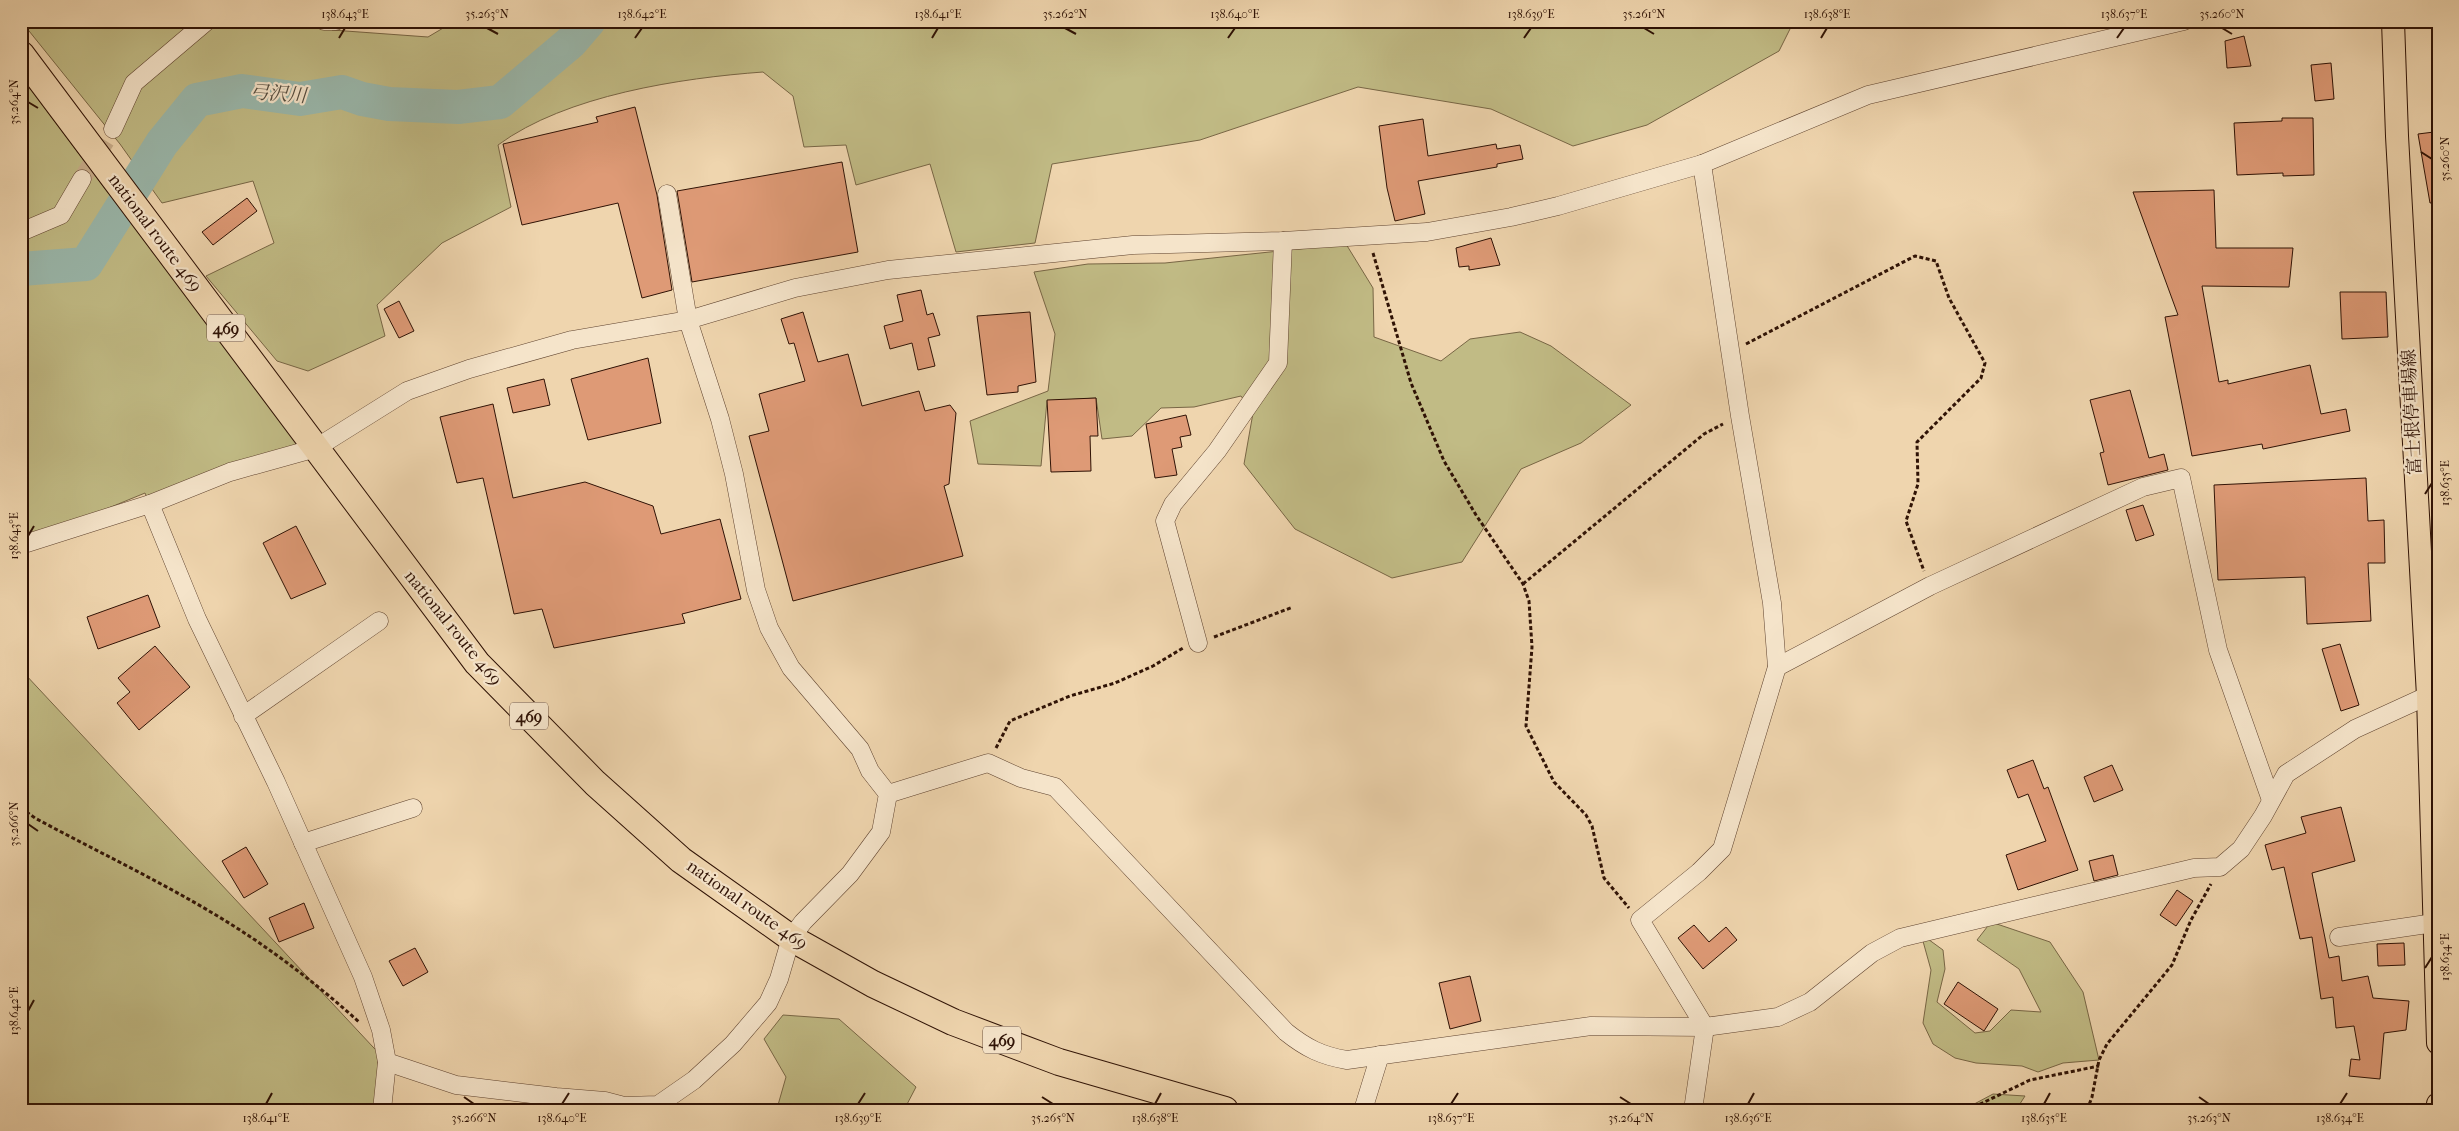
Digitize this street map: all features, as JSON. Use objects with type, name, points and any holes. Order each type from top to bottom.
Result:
[{"type":"highway","name":"national route 469","points":[[21,54],[376,531],[484,670],[595,783],[681,860],[791,938],[873,984],[953,1022],[1059,1062],[1225,1110]]},
{"type":"main road","name":"富士根停車場線","points":[[2393,21],[2397,136],[2433,693],[2434,923],[2438,1043]]},
{"type":"main road","points":[[2438,1104],[2438,1110]]},
{"type":"street","points":[[113,130],[134,83],[207,21]]},
{"type":"street","points":[[324,21],[336,21]]},
{"type":"street","points":[[21,545],[150,504],[230,472],[316,448],[407,391],[469,369],[572,340],[688,320],[795,288],[888,270],[1133,245],[1283,241],[1427,232],[1511,217],[1558,206],[1702,164],[1868,96],[2184,21]]},
{"type":"street","points":[[1693,1110],[1705,1028],[1640,920],[1699,872],[1722,849],[1777,668],[1772,603],[1740,416],[1702,164]]},
{"type":"street","points":[[21,232],[61,215],[82,179]]},
{"type":"street","points":[[387,1062],[456,1085],[604,1101],[624,1106],[657,1107],[694,1080],[733,1044],[768,1003],[779,979],[791,938],[803,922],[850,874],[881,832],[888,794],[870,771],[860,748],[791,668],[769,628],[756,590],[734,474],[720,419],[688,320],[667,194]]},
{"type":"street","points":[[1198,643],[1165,521],[1173,504],[1217,450],[1278,363],[1283,241]]},
{"type":"street","points":[[1777,668],[1930,586],[2143,487],[2181,478],[2218,650],[2271,800]]},
{"type":"street","points":[[150,504],[196,619],[303,843],[364,977],[381,1030],[387,1062],[382,1110]]},
{"type":"street","points":[[243,716],[379,621]]},
{"type":"street","points":[[888,794],[988,763],[1021,778],[1054,787],[1286,1032],[1305,1047],[1325,1057],[1347,1060],[1591,1026],[1705,1028],[1778,1017],[1810,1002],[1872,953],[1900,938],[2194,868],[2220,867],[2241,849],[2286,774],[2318,751],[2355,729],[2433,693]]},
{"type":"street","points":[[303,843],[412,808]]},
{"type":"street","points":[[2339,937],[2434,923]]},
{"type":"street","points":[[1363,1110],[1380,1055]]},
{"type":"path","points":[[1368,236],[1411,383],[1444,461],[1476,515],[1522,584],[1529,601],[1532,647],[1526,726],[1554,782],[1586,815],[1592,826],[1604,878],[1640,920]]},
{"type":"path","points":[[1730,352],[1915,256],[1936,260],[1949,298],[1985,364],[1981,378],[1918,442],[1918,484],[1906,521],[1930,586]]},
{"type":"path","points":[[1522,584],[1704,434],[1740,416]]},
{"type":"path","points":[[988,763],[1010,721],[1070,696],[1115,683],[1153,666],[1190,644],[1198,643],[1293,607]]},
{"type":"path","points":[[21,808],[35,818],[180,896],[257,941],[328,994],[362,1025]]},
{"type":"path","points":[[2087,1110],[2107,1044],[2172,965],[2191,920],[2220,867]]},
{"type":"path","points":[[1968,1110],[2030,1080],[2099,1066]]},
{"type":"shaded area","points":[[21,21],[329,21],[332,30],[428,37],[455,21],[1794,21],[1779,51],[1647,125],[1573,146],[1491,109],[1358,87],[1200,140],[1052,164],[1035,243],[956,252],[930,164],[856,185],[846,145],[804,147],[793,96],[763,72],[697,79],[625,92],[557,113],[526,128],[498,145],[511,207],[442,243],[377,305],[385,336],[308,371],[277,361],[206,276],[274,243],[253,181],[162,203],[120,144]]},
{"type":"shaded area","points":[[21,76],[106,190],[316,448],[150,504],[145,493],[21,544]]},
{"type":"shaded area","points":[[1346,244],[1373,288],[1374,337],[1441,361],[1470,339],[1520,332],[1551,346],[1631,405],[1581,443],[1521,469],[1462,562],[1392,578],[1295,529],[1244,464],[1253,413],[1241,396],[1194,407],[1161,408],[1132,436],[1102,439],[1096,398],[1047,401],[1041,466],[978,464],[970,421],[1048,391],[1055,334],[1034,272],[1088,264],[1165,263]]},
{"type":"shaded area","points":[[24,673],[387,1062],[379,1110],[21,1110],[21,677]]},
{"type":"shaded area","points":[[1991,922],[2050,942],[2083,992],[2099,1060],[2063,1063],[2038,1072],[2022,1066],[1976,1063],[1955,1058],[1933,1044],[1923,1023],[1931,970],[1921,934],[1943,950],[1945,969],[1937,1002],[1975,1033],[1990,1031],[2011,1010],[2041,1012],[2019,969],[1977,940]]},
{"type":"shaded area","points":[[783,1015],[839,1019],[916,1087],[904,1110],[767,1110],[778,1105],[786,1077],[764,1039]]},
{"type":"shaded area","points":[[1993,1094],[2025,1096],[2016,1110],[1963,1110]]},
{"type":"building","points":[[2244,36],[2251,66],[2227,68],[2225,41]]},
{"type":"building","points":[[2331,63],[2334,99],[2315,101],[2311,65]]},
{"type":"building","points":[[635,107],[657,195],[672,290],[642,298],[618,203],[522,225],[503,144],[598,122],[596,117]]},
{"type":"building","points":[[2282,118],[2313,118],[2314,175],[2283,176],[2283,173],[2237,175],[2234,123],[2282,121]]},
{"type":"building","points":[[1423,119],[1428,156],[1496,144],[1497,149],[1520,145],[1523,159],[1497,164],[1497,167],[1418,181],[1425,214],[1395,221],[1387,188],[1379,126]]},
{"type":"building","points":[[2434,132],[2436,140],[2438,140],[2438,202],[2430,203],[2418,134]]},
{"type":"building","points":[[842,162],[858,252],[692,282],[677,191]]},
{"type":"building","points":[[2214,190],[2216,248],[2293,248],[2289,287],[2202,286],[2219,382],[2228,380],[2228,384],[2310,365],[2321,414],[2346,409],[2350,431],[2263,449],[2262,444],[2192,456],[2165,317],[2178,315],[2133,192]]},
{"type":"building","points":[[247,198],[257,211],[213,245],[202,232]]},
{"type":"building","points":[[1491,238],[1500,265],[1469,270],[1469,266],[1459,267],[1456,248]]},
{"type":"building","points":[[921,290],[927,315],[933,313],[940,335],[928,338],[935,366],[918,370],[912,343],[890,349],[884,326],[903,321],[897,295]]},
{"type":"building","points":[[2340,292],[2386,292],[2388,337],[2342,339]]},
{"type":"building","points":[[399,301],[414,331],[399,338],[384,309]]},
{"type":"building","points":[[803,312],[818,362],[848,354],[862,406],[919,391],[925,411],[950,405],[956,413],[949,484],[944,486],[963,556],[793,601],[749,436],[769,431],[759,394],[805,381],[794,343],[789,344],[781,319]]},
{"type":"building","points":[[1030,312],[1036,382],[1018,386],[1018,392],[987,395],[977,316]]},
{"type":"building","points":[[648,358],[661,423],[588,440],[571,379]]},
{"type":"building","points":[[544,379],[550,405],[513,413],[507,388]]},
{"type":"building","points":[[2130,390],[2149,458],[2164,454],[2168,470],[2108,485],[2100,453],[2104,452],[2090,400]]},
{"type":"building","points":[[1096,398],[1098,436],[1090,436],[1091,471],[1051,472],[1047,400]]},
{"type":"building","points":[[493,404],[513,498],[585,482],[653,506],[661,534],[720,519],[741,599],[682,614],[685,623],[554,648],[542,609],[514,614],[483,478],[457,483],[440,417]]},
{"type":"building","points":[[1186,415],[1191,435],[1180,437],[1182,447],[1172,449],[1177,475],[1155,478],[1146,424]]},
{"type":"building","points":[[2366,478],[2368,521],[2384,520],[2385,563],[2368,563],[2371,621],[2307,624],[2305,577],[2218,580],[2214,485]]},
{"type":"building","points":[[2143,505],[2154,535],[2136,541],[2126,510]]},
{"type":"building","points":[[296,526],[326,584],[291,599],[263,543]]},
{"type":"building","points":[[148,595],[160,627],[98,649],[87,617]]},
{"type":"building","points":[[2340,644],[2359,705],[2341,711],[2322,649]]},
{"type":"building","points":[[155,646],[190,687],[139,730],[117,703],[130,692],[118,678]]},
{"type":"building","points":[[2033,760],[2044,789],[2048,787],[2078,870],[2018,890],[2006,855],[2046,841],[2028,794],[2018,798],[2007,770]]},
{"type":"building","points":[[2112,765],[2123,790],[2094,802],[2084,777]]},
{"type":"building","points":[[2341,807],[2355,861],[2312,873],[2329,958],[2339,956],[2342,981],[2368,976],[2373,998],[2409,1001],[2406,1030],[2384,1033],[2380,1079],[2349,1076],[2351,1059],[2360,1060],[2354,1026],[2336,1028],[2333,997],[2321,999],[2312,937],[2300,939],[2284,867],[2272,870],[2265,845],[2306,833],[2301,817]]},
{"type":"building","points":[[246,847],[268,884],[244,898],[222,861]]},
{"type":"building","points":[[2113,855],[2118,875],[2094,881],[2089,861]]},
{"type":"building","points":[[2177,890],[2193,901],[2176,926],[2160,915]]},
{"type":"building","points":[[304,903],[314,928],[279,942],[269,918]]},
{"type":"building","points":[[1694,925],[1709,942],[1726,927],[1737,940],[1703,969],[1678,938]]},
{"type":"building","points":[[2404,943],[2405,965],[2378,966],[2377,944]]},
{"type":"building","points":[[415,948],[428,972],[403,986],[389,961]]},
{"type":"building","points":[[1470,976],[1481,1021],[1450,1029],[1439,983]]},
{"type":"building","points":[[1958,982],[1998,1009],[1984,1031],[1944,1004]]},
{"type":"waterway","name":"弓沢川","points":[[21,269],[86,264],[162,143],[197,100],[242,91],[300,99],[342,92],[362,99],[389,104],[458,107],[500,102],[571,42],[589,21]]},
{"type":"tunnel","points":[[82,179],[113,129]]}]
